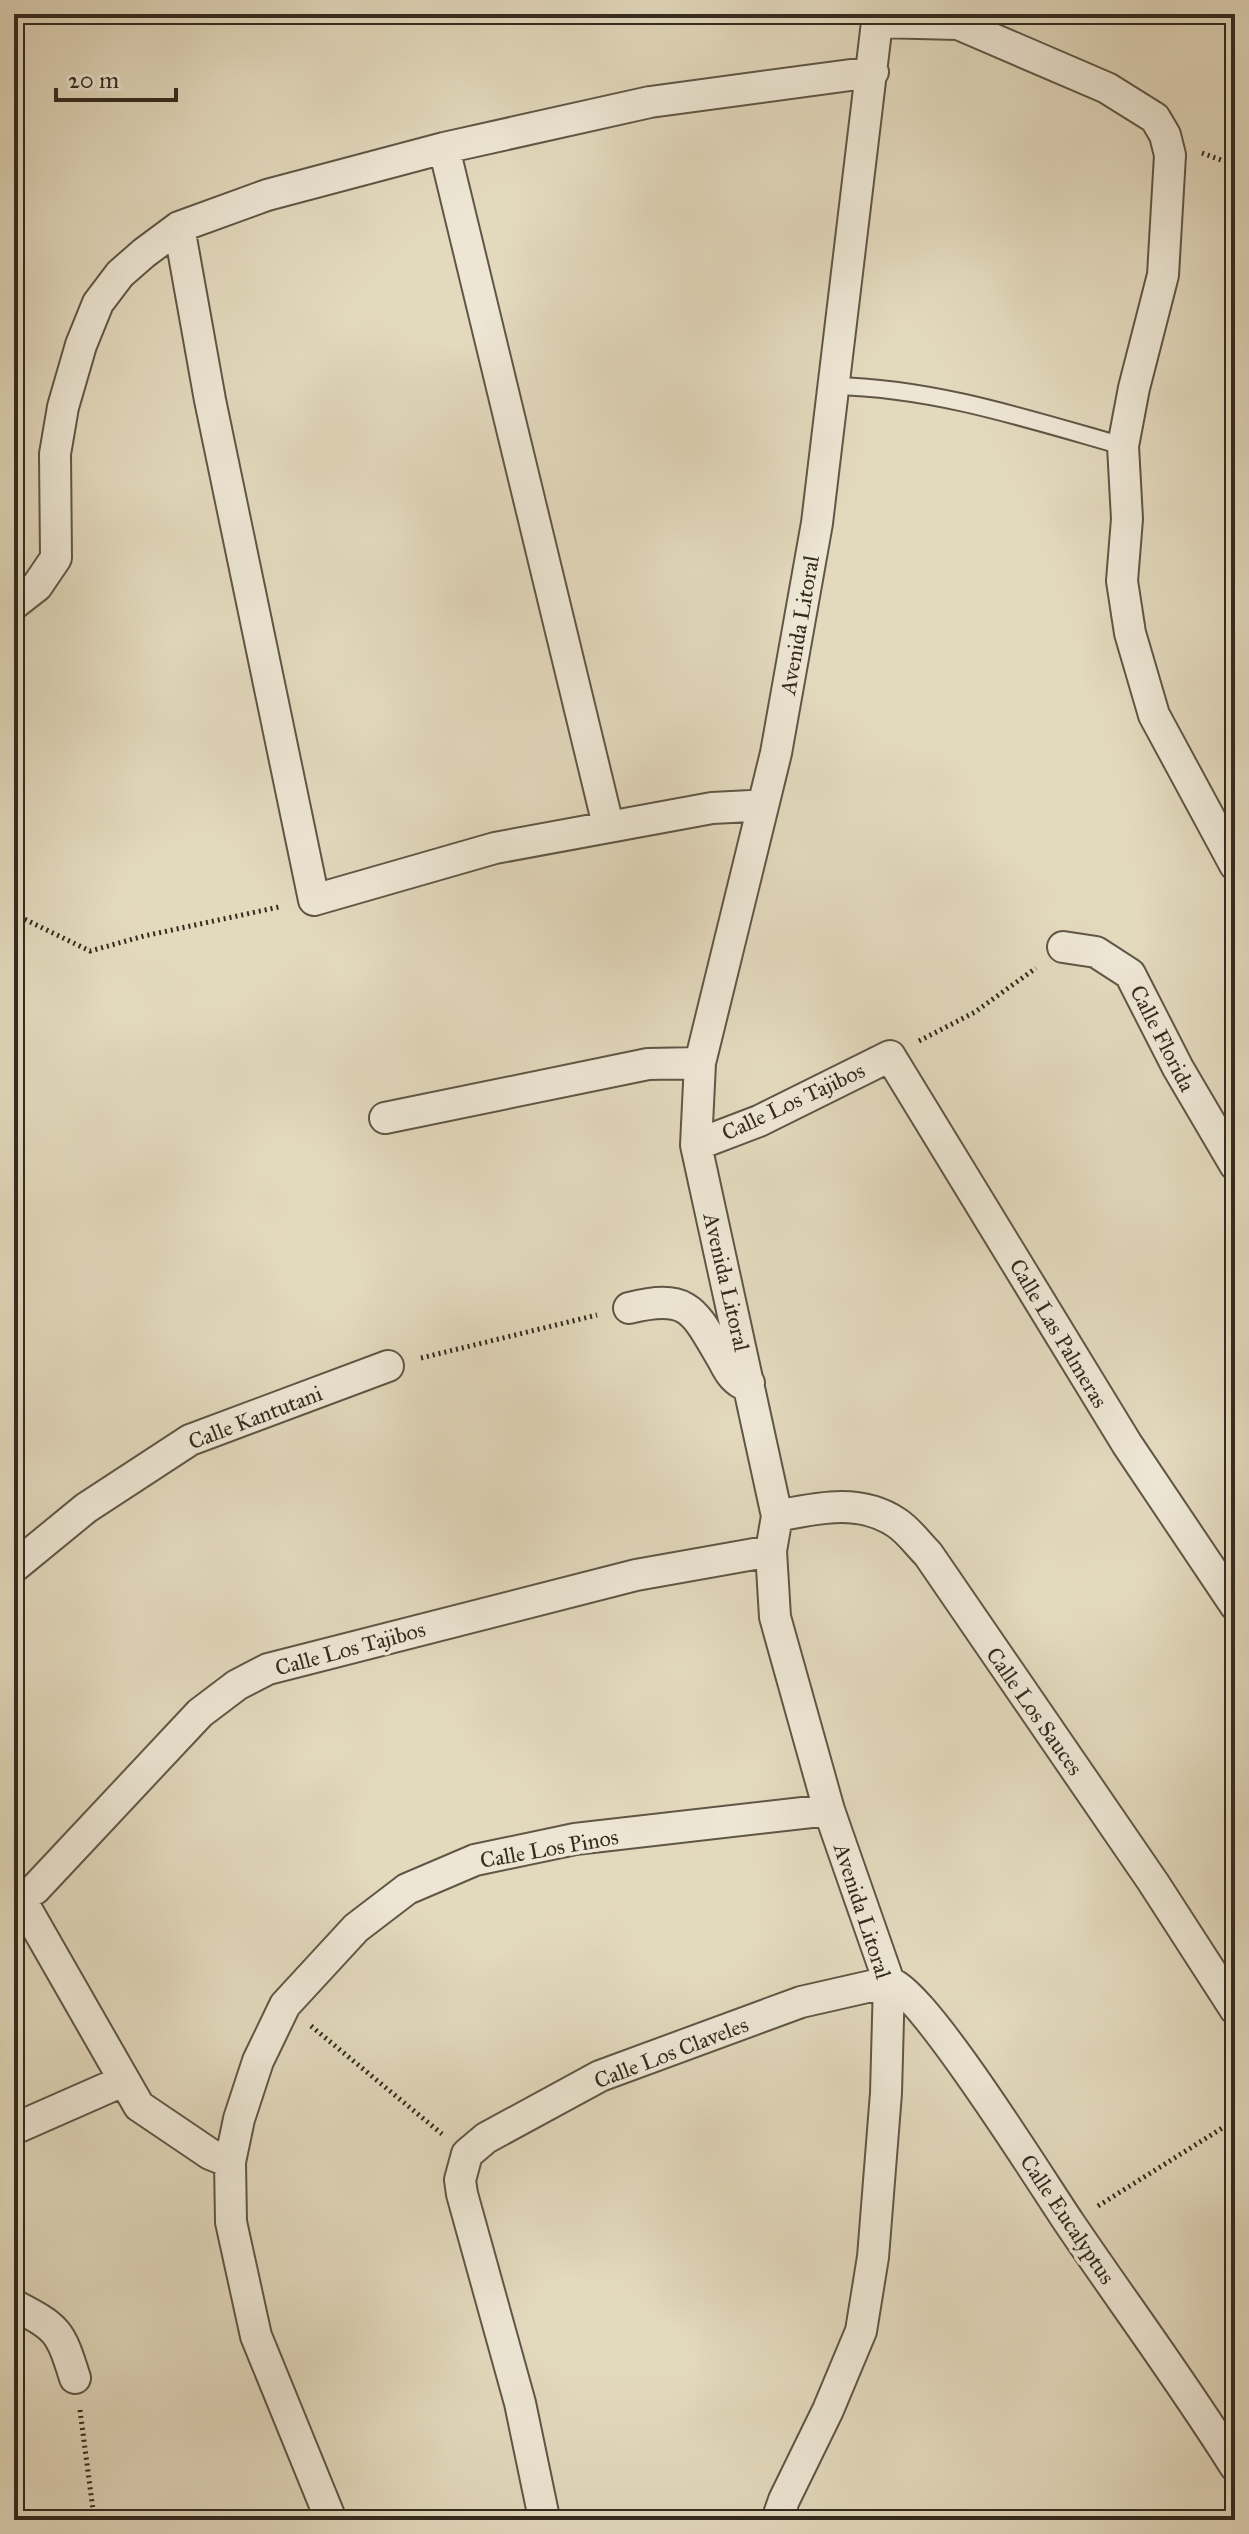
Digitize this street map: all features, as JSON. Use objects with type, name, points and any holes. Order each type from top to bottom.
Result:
[{"type":"street","name":"Avenida Litoral","points":[[777,2520],[861,2331],[873,2257],[886,2093],[889,1982],[829,1810],[775,1617],[771,1551],[777,1516],[696,1145],[700,1063],[776,753],[814,539],[878,18]]},
{"type":"street","points":[[878,18],[958,24],[1107,88],[1155,118],[1165,135],[1170,155],[1163,275],[1134,388],[1123,446],[1127,519],[1122,581],[1130,633],[1154,715],[1235,865]]},
{"type":"street","points":[[14,604],[37,586],[56,558],[55,454],[63,407],[81,345],[98,303],[120,274],[179,227],[267,195],[444,148],[650,102],[873,72]]},
{"type":"street","points":[[444,148],[608,825]]},
{"type":"street","points":[[179,227],[210,400],[314,900],[495,848],[608,825],[712,808],[751,806],[762,809]]},
{"type":"street","name":"Calle Florida","points":[[1063,947],[1096,952],[1130,974],[1178,1068],[1235,1165]]},
{"type":"street","name":"Calle Los Tajibos","points":[[696,1145],[759,1121],[890,1056]]},
{"type":"street","name":"Calle Las Palmeras","points":[[890,1056],[1127,1444],[1235,1605]]},
{"type":"street","points":[[385,1118],[648,1064],[700,1063]]},
{"type":"street","points":[[629,1308],[657,1301],[675,1302],[687,1309],[698,1317],[733,1376],[743,1384],[749,1383]]},
{"type":"street","name":"Calle Kantutani","points":[[14,1567],[86,1508],[190,1440],[388,1366]]},
{"type":"street","name":"Calle Los Sauces","points":[[777,1516],[820,1507],[851,1506],[877,1512],[900,1525],[928,1554],[1153,1882],[1235,2009]]},
{"type":"street","name":"Calle Los Tajibos","points":[[17,1900],[35,1889],[200,1713],[237,1685],[268,1669],[636,1575],[771,1551]]},
{"type":"street","name":"Calle Los Pinos","points":[[331,2520],[256,2336],[231,2222],[230,2162],[239,2119],[258,2061],[285,2005],[356,1928],[407,1889],[475,1860],[575,1839],[829,1810]]},
{"type":"street","points":[[17,1900],[139,2106],[210,2154],[230,2162]]},
{"type":"street","name":"Calle Los Claveles","points":[[467,2154],[486,2138],[600,2076],[801,2002],[889,1982]]},
{"type":"street","name":"Calle Eucalyptus","points":[[889,1982],[912,1999],[967,2070],[1194,2401],[1235,2466]]},
{"type":"street","points":[[14,2129],[123,2081]]},
{"type":"street","points":[[467,2154],[460,2180],[462,2194],[520,2403],[544,2518]]},
{"type":"street","points":[[14,2305],[49,2324],[58,2334],[75,2378]]},
{"type":"lane","points":[[834,386],[874,387],[978,404],[1123,446]]},
{"type":"path","points":[[14,914],[90,951],[144,936],[314,900]]},
{"type":"path","points":[[890,1056],[975,1012],[1063,947]]},
{"type":"path","points":[[388,1366],[629,1308]]},
{"type":"path","points":[[285,2005],[467,2154]]},
{"type":"path","points":[[1070,2224],[1235,2120]]},
{"type":"path","points":[[75,2378],[93,2510]]}]
